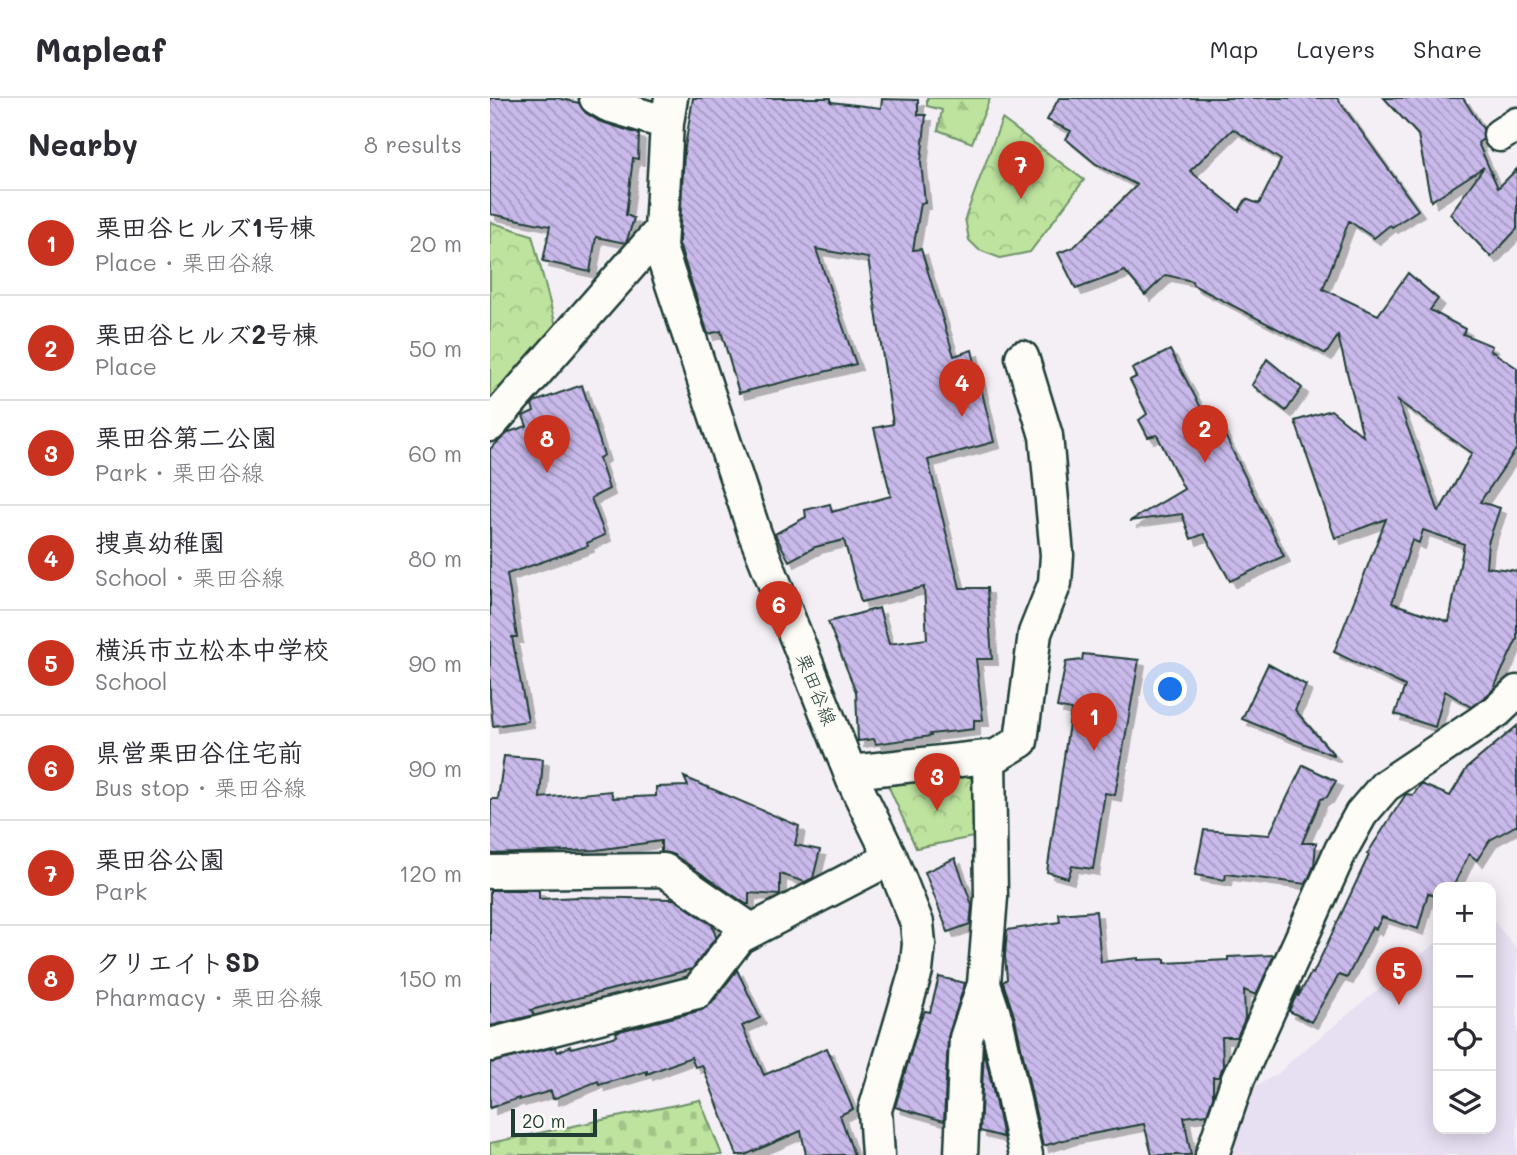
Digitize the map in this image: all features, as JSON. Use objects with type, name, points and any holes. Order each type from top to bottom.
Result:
[{"type":"street","points":[[596,98],[608,105],[669,110]]},
{"type":"street","name":"栗田谷線","points":[[669,110],[660,248],[755,534],[850,772],[891,858],[916,923],[919,944],[916,971],[875,1110],[878,1155]]},
{"type":"street","points":[[490,425],[661,230]]},
{"type":"street","points":[[850,772],[996,757],[1021,741],[1035,633],[1055,583],[1057,555],[1046,436],[1022,357]]},
{"type":"street","points":[[1212,1155],[1238,1079],[1341,850],[1361,814],[1385,786],[1497,711],[1517,692]]},
{"type":"street","points":[[961,1155],[966,1038],[984,984],[991,897],[989,757]]},
{"type":"street","points":[[490,1045],[697,992],[739,937],[891,858]]},
{"type":"street","points":[[490,872],[664,870],[751,930]]},
{"type":"street","points":[[984,984],[997,1023],[1026,1155]]},
{"type":"shaded area","points":[[1496,924],[1517,949],[1517,1155],[1230,1155],[1234,1138],[1256,1086],[1279,1073],[1433,945],[1433,1134],[1496,1134]]},
{"type":"green space","points":[[927,98],[990,98],[972,143],[938,130],[942,110],[927,106]]},
{"type":"green space","points":[[1002,119],[1084,180],[1030,252],[1000,258],[979,250],[969,240],[965,218]]},
{"type":"green space","points":[[490,222],[532,235],[561,345],[490,421]]},
{"type":"green space","points":[[959,774],[969,776],[975,783],[974,837],[916,848],[888,785]]},
{"type":"green space","points":[[700,1100],[722,1155],[490,1155],[490,1143]]},
{"type":"building","points":[[490,98],[557,98],[579,103],[586,113],[599,121],[639,134],[638,159],[633,158],[626,215],[634,218],[627,240],[625,243],[596,237],[590,272],[543,261],[550,226],[490,214]]},
{"type":"building","points":[[693,98],[831,98],[831,102],[881,108],[882,99],[918,100],[918,115],[926,115],[921,162],[925,203],[921,203],[913,250],[921,249],[954,356],[972,350],[994,442],[928,460],[960,588],[987,588],[992,659],[976,659],[983,720],[974,720],[974,729],[876,744],[874,739],[858,741],[856,692],[828,622],[879,608],[889,644],[927,639],[924,587],[861,602],[844,540],[815,547],[789,561],[775,534],[806,517],[805,510],[830,504],[832,512],[891,496],[874,428],[893,424],[868,258],[816,249],[856,364],[739,393],[721,331],[708,334],[679,244],[684,153]]},
{"type":"building","points":[[1059,98],[1337,98],[1418,210],[1392,227],[1390,225],[1374,238],[1349,221],[1323,289],[1378,315],[1408,273],[1438,299],[1430,310],[1465,329],[1463,334],[1492,346],[1490,350],[1517,368],[1517,448],[1480,502],[1500,508],[1488,543],[1486,567],[1517,571],[1517,639],[1493,690],[1485,697],[1471,707],[1445,691],[1435,727],[1395,714],[1405,686],[1334,652],[1386,519],[1335,538],[1295,421],[1331,410],[1363,436],[1338,336],[1326,354],[1193,285],[1192,281],[1166,275],[1145,295],[1125,271],[1076,289],[1058,253],[1074,247],[1137,185],[1096,164],[1066,139],[1071,131],[1047,120]],"holes":[[[1233,129],[1281,160],[1259,204],[1246,199],[1239,211],[1190,171]],[[1398,401],[1472,453],[1439,512]],[[1423,530],[1464,544],[1449,622],[1392,603],[1412,540],[1419,543]]]},
{"type":"building","points":[[1384,98],[1463,98],[1483,129],[1483,139],[1478,143],[1498,188],[1517,169],[1517,229],[1491,257],[1450,214],[1484,167],[1431,201],[1418,135]]},
{"type":"building","points":[[1170,350],[1206,417],[1214,413],[1284,556],[1230,581],[1204,534],[1191,539],[1182,514],[1130,521],[1184,489],[1157,435],[1148,437],[1139,420],[1147,414],[1130,380],[1136,377],[1132,369]]},
{"type":"building","points":[[1267,359],[1302,388],[1286,411],[1252,385]]},
{"type":"building","points":[[582,385],[604,455],[599,458],[609,489],[591,498],[605,535],[587,543],[588,546],[507,574],[517,637],[512,637],[528,721],[493,726],[490,697],[490,449],[509,432],[527,426],[523,416],[534,411],[534,402]]},
{"type":"building","points":[[1083,654],[1139,660],[1115,795],[1105,793],[1093,869],[1072,866],[1068,878],[1047,872],[1071,710],[1057,707],[1066,662],[1082,660]]},
{"type":"building","points":[[1268,664],[1306,685],[1295,710],[1335,756],[1242,719]]},
{"type":"building","points":[[1517,726],[1517,825],[1490,840],[1477,860],[1469,854],[1455,882],[1433,882],[1433,896],[1428,893],[1418,929],[1382,917],[1376,929],[1372,927],[1347,978],[1339,975],[1311,1022],[1289,1011],[1300,987],[1298,997],[1311,973],[1313,974],[1369,855],[1367,854],[1406,794],[1413,795],[1421,784],[1450,796],[1467,768]]},
{"type":"building","points":[[504,756],[543,759],[540,798],[611,791],[613,798],[656,796],[656,787],[688,786],[684,777],[799,826],[795,845],[820,850],[813,878],[805,882],[780,874],[780,895],[749,893],[749,904],[746,904],[674,855],[661,852],[661,841],[596,850],[490,854],[491,799],[498,799]]},
{"type":"building","points":[[1303,765],[1336,781],[1327,797],[1321,799],[1302,843],[1316,843],[1314,866],[1306,884],[1226,874],[1225,880],[1195,875],[1204,830],[1269,835]]},
{"type":"building","points":[[955,858],[972,905],[970,924],[948,932],[925,872]]},
{"type":"building","points":[[490,890],[539,890],[539,899],[674,899],[712,925],[716,937],[692,969],[531,1010],[534,1015],[490,1026]]},
{"type":"building","points":[[1096,911],[1101,962],[1138,958],[1165,959],[1165,963],[1274,955],[1256,995],[1244,990],[1245,1019],[1237,1037],[1222,1037],[1223,1066],[1219,1077],[1213,1077],[1213,1097],[1207,1114],[1184,1117],[1191,1155],[1152,1155],[1144,1124],[1043,1146],[1015,1019],[1003,982],[1007,979],[1007,930],[1060,922],[1059,914]]},
{"type":"building","points":[[737,970],[760,1018],[742,1026],[764,1075],[827,1048],[853,1109],[840,1115],[854,1155],[806,1155],[801,1131],[745,1155],[737,1155],[702,1065],[695,1067],[691,1057],[647,1074],[647,1071],[599,1085],[598,1081],[553,1099],[551,1091],[490,1108],[490,1063],[555,1047],[558,1052],[570,1046],[571,1048],[617,1036],[616,1032],[702,1010],[712,1003]]},
{"type":"building","points":[[939,977],[965,983],[948,1037],[944,1121],[895,1107],[920,1021],[925,1011],[930,1012]]},
{"type":"building","points":[[984,1049],[1003,1137],[980,1131]]},
{"type":"place","name":"栗田谷公園","points":[[1021,199]]},
{"type":"place","name":"捜真幼稚園","points":[[962,417]]},
{"type":"place","name":"栗田谷ヒルズ2号棟","points":[[1205,463]]},
{"type":"place","name":"クリエイトSD","points":[[547,473]]},
{"type":"place","name":"県営栗田谷住宅前","points":[[779,639]]},
{"type":"place","name":"栗田谷ヒルズ1号棟","points":[[1094,751]]},
{"type":"place","name":"栗田谷第二公園","points":[[937,811]]},
{"type":"place","name":"横浜市立松本中学校","points":[[1399,1005]]}]
